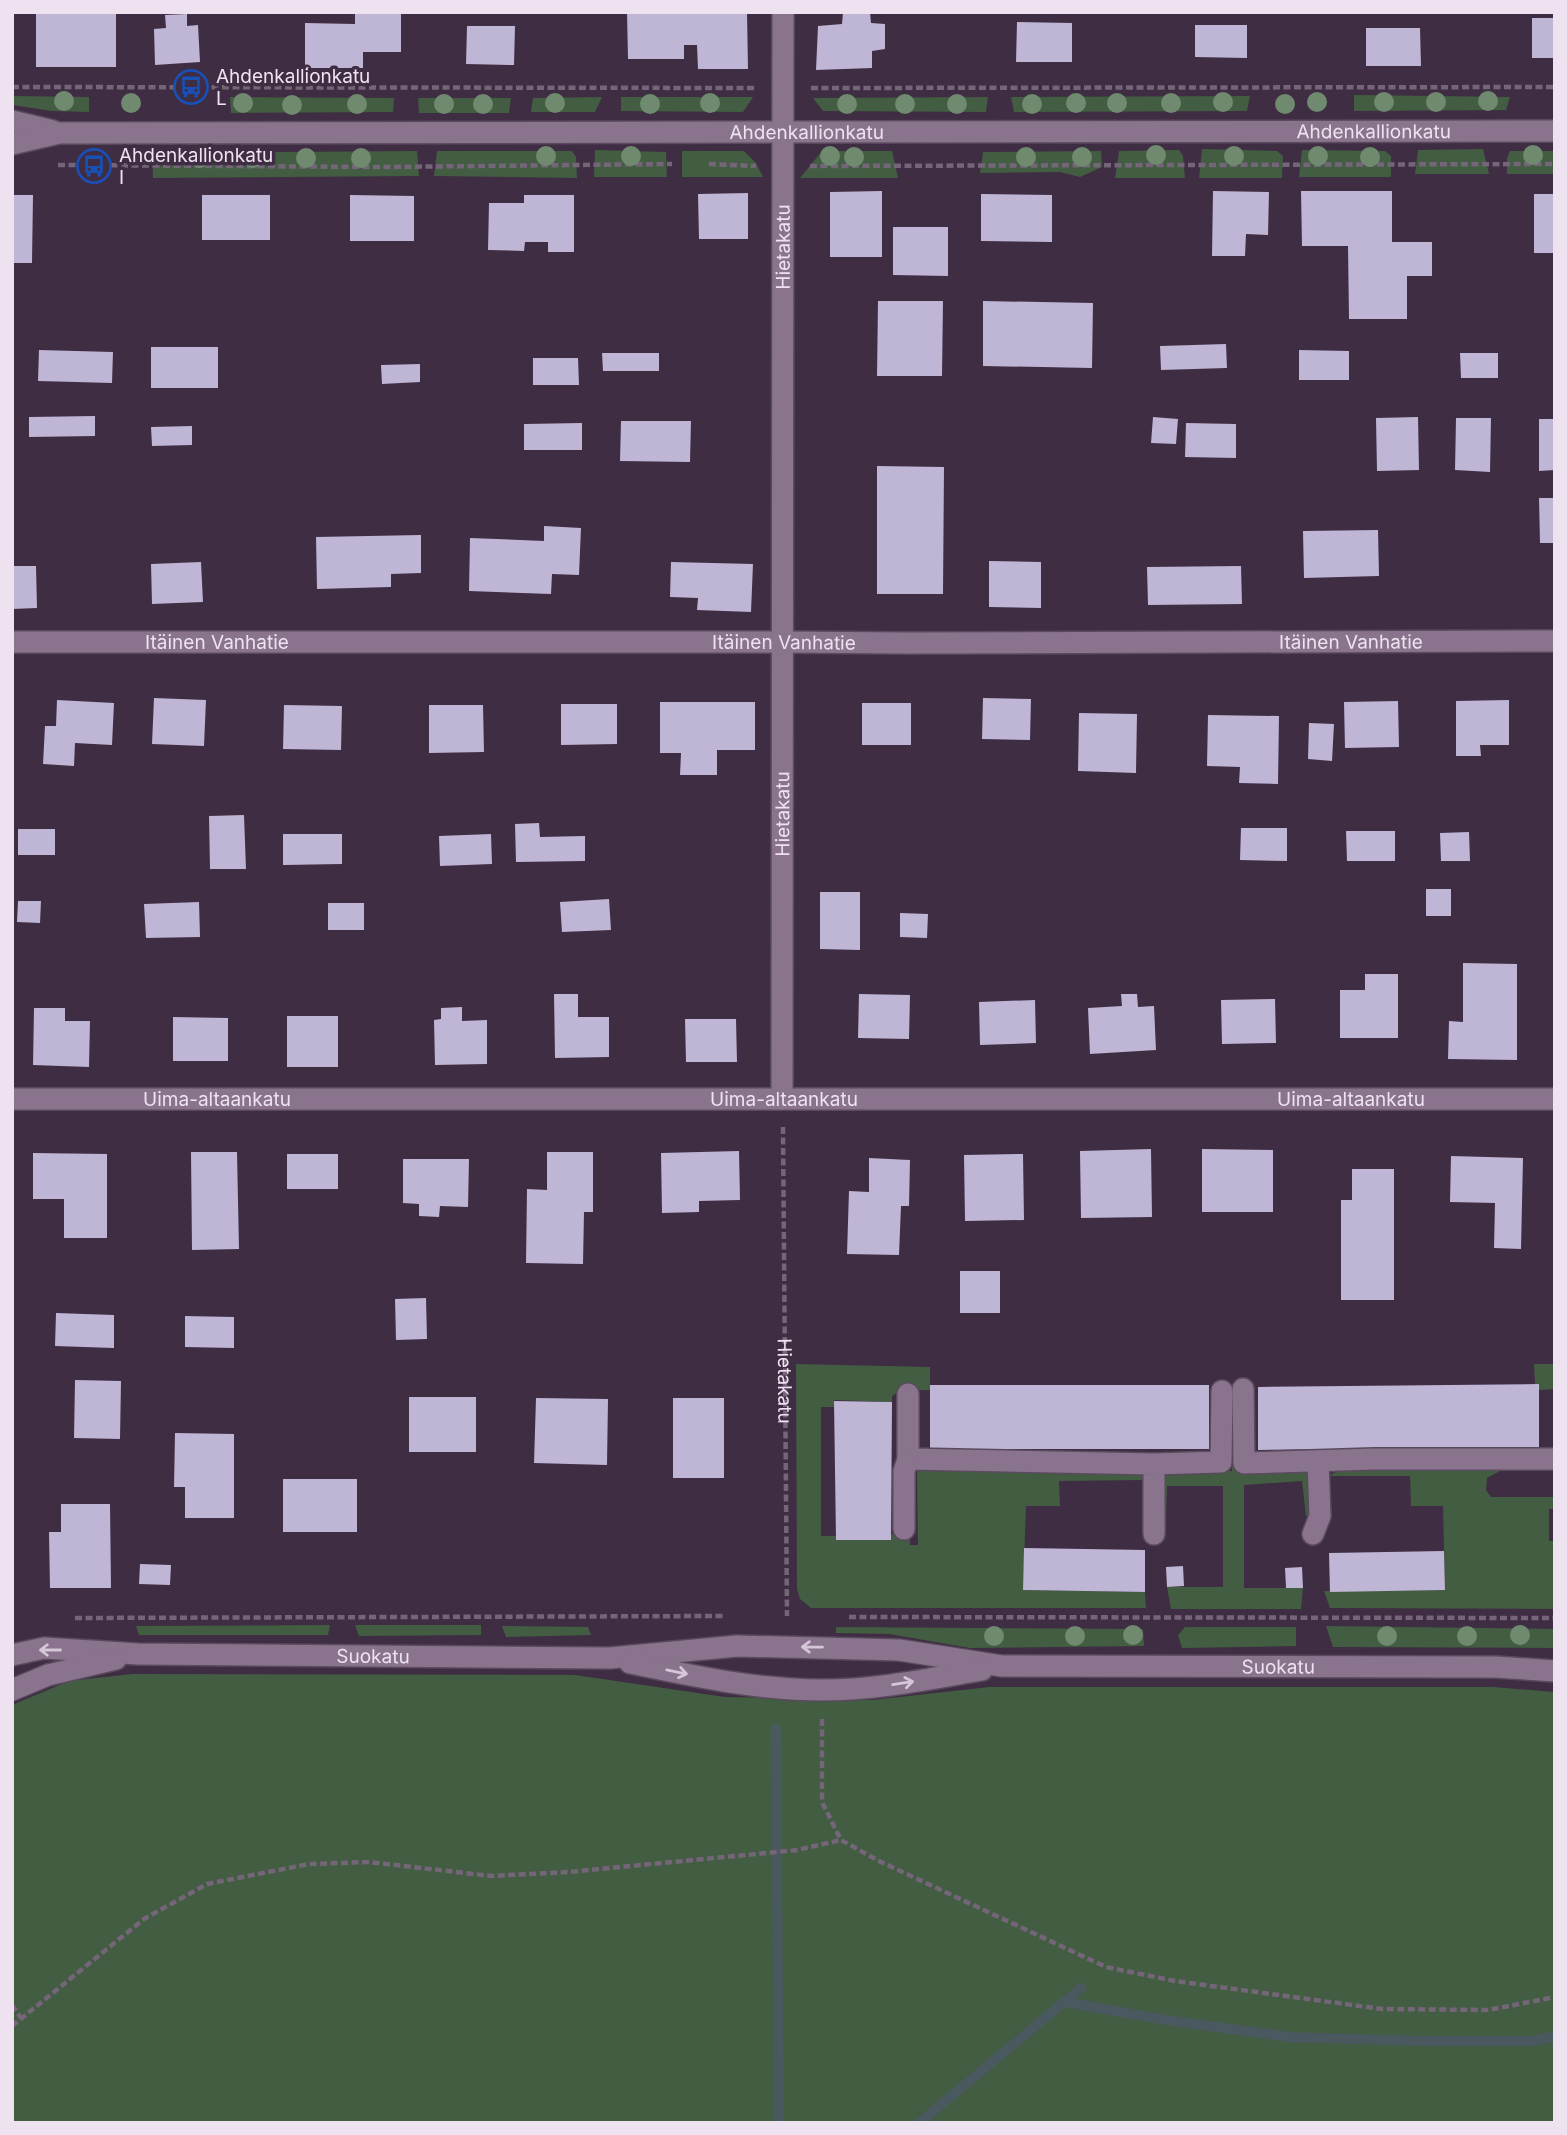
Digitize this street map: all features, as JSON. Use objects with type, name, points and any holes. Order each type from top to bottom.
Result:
[{"type":"street","name":"Hietakatu","points":[[782,1099],[783,12]]},
{"type":"street","name":"Ahdenkallionkatu","points":[[12,121],[59,133]]},
{"type":"street","name":"Ahdenkallionkatu","points":[[12,144],[59,133],[1555,131]]},
{"type":"street","name":"Itäinen Vanhatie","points":[[12,642],[920,643],[1555,640]]},
{"type":"street","name":"Uima-altaankatu","points":[[12,1099],[1555,1099]]},
{"type":"street","points":[[908,1459],[1153,1464],[1221,1462],[1232,1390],[1244,1463],[1461,1458],[1555,1459]]},
{"type":"street","points":[[904,1529],[908,1394]]},
{"type":"street","points":[[1313,1534],[1320,1516],[1318,1461]]},
{"type":"street","points":[[1153,1464],[1154,1534]]},
{"type":"street","name":"Suokatu","points":[[12,1655],[44,1648],[138,1654],[610,1658],[737,1646],[823,1647],[899,1650],[1002,1667]]},
{"type":"street","name":"Suokatu","points":[[12,1690],[48,1675],[138,1654]]},
{"type":"street","name":"Suokatu","points":[[610,1658],[735,1684],[822,1690],[895,1684],[1002,1667],[1496,1667],[1555,1671]]},
{"type":"path","points":[[51,165],[398,167],[676,164]]},
{"type":"path","points":[[702,164],[1555,164]]},
{"type":"path","name":"Hietakatu","points":[[782,1099],[787,1616]]},
{"type":"path","points":[[822,1690],[822,1802],[841,1840],[881,1862],[1106,1967],[1175,1982],[1382,2009],[1488,2010],[1555,1997]]},
{"type":"path","points":[[12,2026],[144,1919],[207,1884],[309,1864],[369,1862],[491,1876],[569,1872],[797,1850],[841,1840]]},
{"type":"path","points":[[12,2004],[22,2019]]},
{"type":"green space","points":[[1354,95],[1510,97],[1506,110],[1354,111]]},
{"type":"green space","points":[[12,96],[89,97],[89,112],[52,111],[12,105]]},
{"type":"green space","points":[[1250,96],[1247,111],[1014,112],[1011,97]]},
{"type":"green space","points":[[230,97],[394,98],[393,112],[231,113]]},
{"type":"green space","points":[[602,97],[595,112],[531,112],[533,98]]},
{"type":"green space","points":[[621,97],[753,97],[743,112],[621,111]]},
{"type":"green space","points":[[988,97],[986,112],[823,111],[813,98]]},
{"type":"green space","points":[[418,98],[511,98],[509,113],[419,113]]},
{"type":"green space","points":[[1202,149],[1277,151],[1283,156],[1282,178],[1199,178]]},
{"type":"green space","points":[[1483,149],[1489,174],[1415,174],[1418,150]]},
{"type":"green space","points":[[595,150],[666,152],[667,177],[594,177]]},
{"type":"green space","points":[[1179,150],[1183,156],[1185,178],[1115,178],[1119,151]]},
{"type":"green space","points":[[1302,150],[1385,151],[1391,156],[1391,177],[1299,177]]},
{"type":"green space","points":[[417,151],[419,176],[153,178],[152,153]]},
{"type":"green space","points":[[437,151],[572,151],[576,157],[577,178],[434,176]]},
{"type":"green space","points":[[682,151],[744,151],[756,163],[763,177],[682,177]]},
{"type":"green space","points":[[822,151],[892,151],[898,178],[800,178]]},
{"type":"green space","points":[[1101,151],[1102,167],[1080,177],[1060,172],[980,173],[983,152]]},
{"type":"green space","points":[[1510,151],[1555,151],[1555,174],[1507,174]]},
{"type":"green space","points":[[796,1364],[930,1367],[930,1390],[900,1391],[892,1396],[892,1402],[834,1400],[834,1407],[821,1407],[821,1536],[836,1536],[836,1540],[891,1540],[891,1534],[910,1535],[910,1545],[918,1545],[917,1469],[1142,1473],[1145,1480],[1059,1481],[1060,1506],[1026,1506],[1023,1590],[1145,1592],[1146,1608],[811,1608],[800,1599],[797,1589]]},
{"type":"green space","points":[[1534,1364],[1555,1364],[1555,1389],[1539,1390],[1535,1384]]},
{"type":"green space","points":[[1236,1388],[1237,1471],[1308,1472],[1310,1516],[1306,1516],[1302,1481],[1244,1485],[1244,1588],[1303,1588],[1301,1609],[1171,1609],[1167,1587],[1223,1587],[1223,1486],[1167,1486],[1166,1517],[1163,1516],[1163,1478],[1166,1471],[1232,1471],[1230,1389]]},
{"type":"green space","points":[[1471,1467],[1500,1471],[1487,1478],[1486,1490],[1491,1497],[1555,1497],[1555,1509],[1549,1509],[1549,1541],[1555,1541],[1555,1609],[1330,1608],[1324,1591],[1445,1590],[1443,1506],[1411,1506],[1410,1476],[1329,1476],[1341,1469]]},
{"type":"green space","points":[[330,1625],[328,1635],[139,1635],[136,1626]]},
{"type":"green space","points":[[355,1625],[481,1625],[481,1635],[359,1636]]},
{"type":"green space","points":[[502,1626],[588,1627],[591,1635],[506,1637]]},
{"type":"green space","points":[[1326,1626],[1555,1629],[1555,1648],[1333,1647]]},
{"type":"green space","points":[[836,1627],[1143,1629],[1144,1646],[970,1648],[889,1634],[836,1633]]},
{"type":"green space","points":[[1185,1627],[1296,1627],[1296,1646],[1182,1648],[1178,1635]]},
{"type":"green space","points":[[132,1674],[575,1675],[725,1697],[873,1700],[989,1687],[1493,1687],[1555,1692],[1555,2123],[12,2123],[12,1705],[69,1681]]},
{"type":"building","points":[[36,12],[116,12],[116,67],[36,67]]},
{"type":"building","points":[[355,12],[401,12],[401,52],[363,52],[363,68],[305,68],[305,23],[355,24]]},
{"type":"building","points":[[627,12],[747,12],[748,69],[698,69],[697,45],[684,45],[684,59],[628,59]]},
{"type":"building","points":[[843,12],[870,12],[871,23],[885,24],[885,49],[872,51],[872,68],[816,70],[818,26],[842,24]]},
{"type":"building","points":[[187,14],[187,26],[198,25],[200,62],[155,65],[154,29],[166,28],[165,15]]},
{"type":"building","points":[[1532,18],[1555,18],[1555,58],[1532,58]]},
{"type":"building","points":[[1017,22],[1072,23],[1072,62],[1016,62]]},
{"type":"building","points":[[1195,25],[1247,25],[1247,58],[1195,57]]},
{"type":"building","points":[[467,26],[515,26],[514,65],[466,64]]},
{"type":"building","points":[[1366,28],[1420,28],[1421,66],[1366,66]]},
{"type":"building","points":[[882,191],[882,257],[830,257],[830,192]]},
{"type":"building","points":[[1213,191],[1269,192],[1268,235],[1246,234],[1245,256],[1212,256]]},
{"type":"building","points":[[1301,191],[1392,191],[1392,242],[1432,242],[1432,276],[1407,276],[1407,319],[1349,319],[1348,246],[1302,246]]},
{"type":"building","points":[[748,193],[748,239],[699,239],[698,194]]},
{"type":"building","points":[[981,194],[1052,195],[1052,242],[981,241]]},
{"type":"building","points":[[1534,194],[1555,194],[1555,253],[1534,253]]},
{"type":"building","points":[[12,195],[33,195],[32,263],[12,263]]},
{"type":"building","points":[[202,195],[270,195],[270,240],[202,240]]},
{"type":"building","points":[[350,195],[414,196],[414,241],[350,241]]},
{"type":"building","points":[[524,195],[574,195],[574,252],[548,252],[548,242],[525,242],[524,251],[488,250],[489,203],[524,203]]},
{"type":"building","points":[[893,227],[948,227],[948,276],[893,275]]},
{"type":"building","points":[[878,301],[943,301],[942,376],[877,376]]},
{"type":"building","points":[[983,301],[1093,303],[1092,368],[983,366]]},
{"type":"building","points":[[1226,344],[1227,368],[1161,370],[1160,346]]},
{"type":"building","points":[[151,347],[218,347],[218,388],[151,388]]},
{"type":"building","points":[[39,350],[113,352],[112,383],[38,381]]},
{"type":"building","points":[[1299,350],[1349,351],[1349,380],[1299,380]]},
{"type":"building","points":[[602,353],[659,353],[659,371],[603,371]]},
{"type":"building","points":[[1460,353],[1498,353],[1498,378],[1461,378]]},
{"type":"building","points":[[533,358],[578,358],[579,385],[533,385]]},
{"type":"building","points":[[420,364],[420,382],[382,384],[381,365]]},
{"type":"building","points":[[95,416],[95,436],[29,437],[29,417]]},
{"type":"building","points":[[1153,417],[1178,419],[1176,444],[1151,443]]},
{"type":"building","points":[[1418,417],[1419,470],[1377,471],[1376,418]]},
{"type":"building","points":[[1456,418],[1491,418],[1490,472],[1455,470]]},
{"type":"building","points":[[1539,419],[1555,419],[1555,470],[1539,471]]},
{"type":"building","points":[[621,421],[691,421],[690,462],[620,461]]},
{"type":"building","points":[[582,423],[582,450],[524,450],[524,424]]},
{"type":"building","points":[[1186,423],[1236,424],[1236,458],[1185,457]]},
{"type":"building","points":[[192,426],[192,445],[152,446],[151,427]]},
{"type":"building","points":[[877,466],[944,467],[943,594],[877,594]]},
{"type":"building","points":[[1539,498],[1555,498],[1555,543],[1540,543]]},
{"type":"building","points":[[544,526],[581,528],[579,575],[552,574],[551,594],[469,591],[470,538],[544,541]]},
{"type":"building","points":[[1378,530],[1379,576],[1304,578],[1303,531]]},
{"type":"building","points":[[421,535],[421,573],[391,574],[391,587],[317,589],[316,537]]},
{"type":"building","points":[[989,561],[1041,562],[1041,608],[989,607]]},
{"type":"building","points":[[201,562],[203,602],[152,604],[151,564]]},
{"type":"building","points":[[671,562],[753,564],[751,612],[697,610],[698,598],[670,597]]},
{"type":"building","points":[[12,566],[36,566],[37,608],[12,609]]},
{"type":"building","points":[[1241,566],[1242,604],[1148,605],[1147,567]]},
{"type":"building","points":[[154,698],[206,700],[204,746],[152,744]]},
{"type":"building","points":[[983,698],[1031,699],[1030,740],[982,739]]},
{"type":"building","points":[[57,700],[114,703],[112,745],[75,743],[74,766],[43,764],[45,726],[56,726]]},
{"type":"building","points":[[1509,700],[1509,745],[1480,745],[1481,756],[1456,756],[1456,701]]},
{"type":"building","points":[[1398,701],[1399,747],[1345,748],[1344,702]]},
{"type":"building","points":[[660,702],[755,702],[755,750],[717,750],[717,775],[680,775],[681,753],[660,753]]},
{"type":"building","points":[[862,703],[911,703],[911,745],[862,745]]},
{"type":"building","points":[[561,704],[617,704],[617,744],[561,745]]},
{"type":"building","points":[[284,705],[342,706],[341,750],[283,749]]},
{"type":"building","points":[[429,705],[483,705],[484,752],[429,753]]},
{"type":"building","points":[[1079,713],[1137,714],[1136,773],[1078,771]]},
{"type":"building","points":[[1208,715],[1279,716],[1278,784],[1239,783],[1240,767],[1207,766]]},
{"type":"building","points":[[1309,723],[1334,724],[1332,761],[1308,759]]},
{"type":"building","points":[[244,815],[246,869],[210,869],[209,816]]},
{"type":"building","points":[[539,823],[540,837],[585,836],[585,861],[516,862],[515,824]]},
{"type":"building","points":[[1241,828],[1287,828],[1287,861],[1240,860]]},
{"type":"building","points":[[18,829],[55,829],[55,855],[18,855]]},
{"type":"building","points":[[1346,831],[1395,831],[1395,861],[1347,861]]},
{"type":"building","points":[[1469,832],[1470,861],[1441,861],[1440,833]]},
{"type":"building","points":[[283,834],[342,834],[342,864],[283,865]]},
{"type":"building","points":[[491,834],[492,864],[440,866],[439,836]]},
{"type":"building","points":[[1426,889],[1451,889],[1451,916],[1426,916]]},
{"type":"building","points":[[820,892],[860,892],[860,950],[820,949]]},
{"type":"building","points":[[609,899],[611,930],[562,932],[560,902]]},
{"type":"building","points":[[18,901],[41,901],[40,923],[17,922]]},
{"type":"building","points":[[199,902],[200,937],[146,938],[144,904]]},
{"type":"building","points":[[328,903],[364,903],[364,930],[328,930]]},
{"type":"building","points":[[900,913],[928,914],[927,938],[900,937]]},
{"type":"building","points":[[1463,963],[1517,964],[1517,1060],[1448,1059],[1449,1021],[1463,1022]]},
{"type":"building","points":[[1365,974],[1398,974],[1398,1038],[1340,1038],[1340,990],[1365,990]]},
{"type":"building","points":[[554,994],[578,994],[578,1017],[609,1017],[609,1057],[555,1058]]},
{"type":"building","points":[[859,994],[910,995],[909,1039],[858,1038]]},
{"type":"building","points":[[1121,994],[1137,994],[1138,1007],[1154,1006],[1156,1050],[1090,1054],[1088,1008],[1122,1006]]},
{"type":"building","points":[[1275,999],[1276,1043],[1222,1044],[1221,1000]]},
{"type":"building","points":[[1035,1000],[1036,1043],[980,1045],[979,1002]]},
{"type":"building","points":[[462,1007],[462,1021],[487,1020],[487,1064],[435,1065],[434,1020],[441,1019],[441,1008]]},
{"type":"building","points":[[34,1008],[65,1008],[65,1021],[90,1021],[89,1067],[33,1065]]},
{"type":"building","points":[[287,1016],[338,1016],[338,1067],[287,1067]]},
{"type":"building","points":[[173,1017],[228,1018],[228,1061],[173,1061]]},
{"type":"building","points":[[685,1019],[736,1019],[737,1062],[686,1062]]},
{"type":"building","points":[[1151,1149],[1152,1217],[1081,1218],[1080,1151]]},
{"type":"building","points":[[1202,1149],[1273,1150],[1273,1212],[1202,1212]]},
{"type":"building","points":[[739,1151],[740,1200],[699,1201],[699,1212],[662,1213],[661,1153]]},
{"type":"building","points":[[191,1152],[237,1152],[239,1249],[192,1250]]},
{"type":"building","points":[[547,1152],[593,1152],[593,1212],[584,1212],[583,1264],[526,1263],[527,1189],[547,1190]]},
{"type":"building","points":[[33,1153],[107,1154],[107,1238],[64,1238],[64,1199],[33,1199]]},
{"type":"building","points":[[287,1154],[338,1154],[338,1189],[287,1189]]},
{"type":"building","points":[[1023,1154],[1024,1220],[965,1221],[964,1155]]},
{"type":"building","points":[[1451,1156],[1523,1158],[1521,1249],[1494,1248],[1495,1203],[1450,1202]]},
{"type":"building","points":[[869,1158],[910,1160],[909,1206],[901,1206],[899,1255],[847,1254],[849,1191],[869,1192]]},
{"type":"building","points":[[403,1159],[469,1159],[468,1207],[440,1206],[439,1217],[419,1216],[419,1204],[403,1203]]},
{"type":"building","points":[[1352,1169],[1394,1169],[1394,1300],[1341,1300],[1341,1200],[1352,1200]]},
{"type":"building","points":[[960,1271],[1000,1271],[1000,1313],[960,1313]]},
{"type":"building","points":[[426,1298],[427,1339],[396,1340],[395,1299]]},
{"type":"building","points":[[56,1313],[114,1315],[114,1348],[55,1346]]},
{"type":"building","points":[[185,1316],[234,1317],[234,1348],[185,1347]]},
{"type":"building","points":[[75,1380],[121,1381],[120,1439],[74,1438]]},
{"type":"building","points":[[1539,1384],[1539,1447],[1258,1450],[1258,1387]]},
{"type":"building","points":[[930,1385],[1209,1385],[1209,1449],[930,1449]]},
{"type":"building","points":[[409,1397],[476,1397],[476,1452],[409,1452]]},
{"type":"building","points":[[536,1398],[608,1399],[607,1465],[534,1463]]},
{"type":"building","points":[[673,1398],[724,1398],[724,1478],[673,1478]]},
{"type":"building","points":[[834,1401],[892,1402],[891,1540],[836,1540]]},
{"type":"building","points":[[175,1433],[234,1434],[234,1518],[185,1518],[185,1487],[174,1487]]},
{"type":"building","points":[[283,1479],[357,1479],[357,1532],[283,1532]]},
{"type":"building","points":[[61,1504],[110,1504],[111,1588],[50,1588],[49,1532],[61,1532]]},
{"type":"building","points":[[1024,1548],[1145,1550],[1145,1592],[1023,1590]]},
{"type":"building","points":[[1444,1551],[1445,1590],[1330,1592],[1329,1553]]},
{"type":"building","points":[[140,1564],[171,1565],[170,1585],[139,1584]]},
{"type":"building","points":[[1183,1566],[1184,1586],[1167,1587],[1166,1567]]},
{"type":"building","points":[[1302,1567],[1303,1588],[1286,1588],[1285,1568]]},
{"type":"waterway","points":[[776,1729],[779,2123]]},
{"type":"waterway","points":[[919,2123],[1081,1988]]},
{"type":"waterway","points":[[1064,2002],[1166,2020],[1289,2037],[1533,2041],[1555,2036]]},
{"type":"place","name":"Ahdenkallionkatu L","points":[[191,87]]},
{"type":"place","name":"Ahdenkallionkatu I","points":[[94,166]]}]
